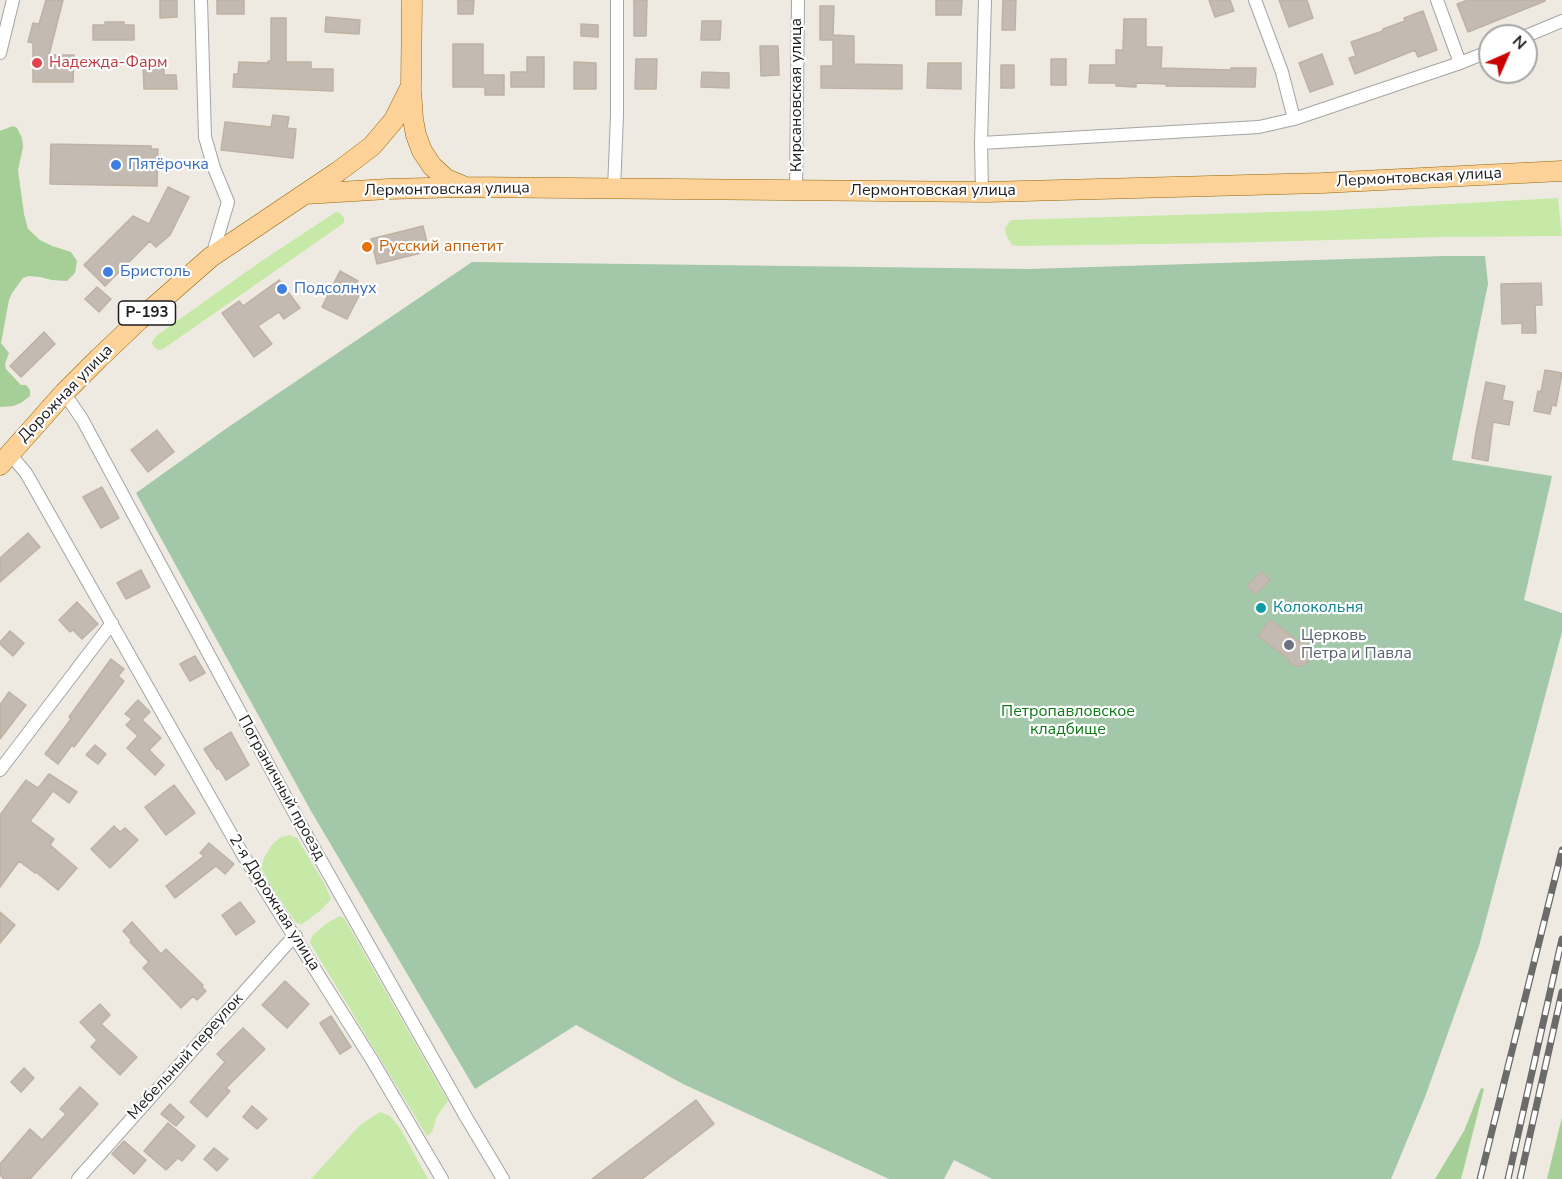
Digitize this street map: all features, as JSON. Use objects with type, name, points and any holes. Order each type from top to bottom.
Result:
[{"type":"main road","points":[[412,0],[411,86],[412,119],[416,135],[422,151],[432,166],[446,179],[465,188]]},
{"type":"main road","name":"Дорожная улица","points":[[5,459],[99,358],[211,257],[339,171],[372,146],[394,120],[411,86]]},
{"type":"main road","name":"Лермонтовская улица","points":[[304,194],[388,189],[465,188],[982,192],[1322,183],[1562,171]]},
{"type":"street","points":[[0,53],[13,0]]},
{"type":"street","points":[[201,0],[205,137],[214,168],[228,202],[211,257]]},
{"type":"street","points":[[614,189],[618,0]]},
{"type":"street","name":"Кирсановская улица","points":[[796,190],[798,0]]},
{"type":"street","points":[[982,192],[985,0]]},
{"type":"street","points":[[1255,0],[1282,72],[1294,119]]},
{"type":"street","points":[[1437,0],[1460,63]]},
{"type":"street","points":[[1538,31],[1562,21]]},
{"type":"street","points":[[981,143],[1259,128],[1294,119],[1478,56]]},
{"type":"street","name":"Пограничный проезд","points":[[64,393],[82,419],[297,818],[503,1179]]},
{"type":"street","name":"2-я Дорожная улица","points":[[5,459],[26,473],[243,855],[296,936],[442,1179]]},
{"type":"street","points":[[0,770],[112,623]]},
{"type":"street","name":"Мебельный переулок","points":[[78,1179],[296,936]]},
{"type":"green space","points":[[13,126],[17,128],[22,138],[23,147],[18,170],[28,229],[40,240],[71,252],[77,261],[75,273],[67,281],[29,276],[23,278],[12,293],[1,343],[9,353],[5,364],[6,369],[21,385],[26,385],[30,390],[30,396],[13,406],[0,407],[0,131]]},
{"type":"green space","points":[[1558,198],[1562,236],[1016,246],[1012,245],[1005,228],[1011,220],[1340,210]]},
{"type":"green space","points":[[336,212],[344,218],[344,223],[163,349],[158,350],[153,346],[152,342],[156,336],[260,262]]},
{"type":"green space","name":"Петропавловское кладбище","points":[[1485,256],[1488,284],[1452,460],[1552,476],[1524,600],[1562,613],[1562,632],[1479,946],[1425,1097],[1391,1179],[992,1179],[954,1160],[944,1179],[889,1179],[683,1084],[576,1025],[475,1089],[311,811],[136,493],[227,428],[472,262],[1029,269]]},
{"type":"green space","points":[[289,835],[297,838],[331,899],[320,911],[302,924],[296,923],[261,868],[271,846],[279,838]]},
{"type":"green space","points":[[340,916],[344,918],[448,1101],[437,1116],[432,1132],[427,1136],[310,943],[312,936],[327,923]]},
{"type":"green space","points":[[1481,1088],[1484,1089],[1461,1179],[1435,1179],[1464,1131]]},
{"type":"green space","points":[[380,1112],[390,1116],[400,1128],[428,1179],[311,1179],[360,1125]]},
{"type":"green space","points":[[1562,1117],[1562,1179],[1547,1179]]},
{"type":"building","points":[[46,0],[63,0],[49,55],[74,55],[73,82],[33,82],[33,43],[28,42],[33,23],[39,24]]},
{"type":"building","points":[[160,0],[177,0],[177,17],[160,18]]},
{"type":"building","points":[[217,0],[244,0],[244,14],[217,14]]},
{"type":"building","points":[[458,0],[474,0],[473,14],[458,14]]},
{"type":"building","points":[[634,0],[647,0],[646,36],[634,36]]},
{"type":"building","points":[[936,0],[962,0],[961,15],[936,15]]},
{"type":"building","points":[[1003,0],[1016,0],[1015,30],[1002,30]]},
{"type":"building","points":[[1209,0],[1230,0],[1234,11],[1215,17]]},
{"type":"building","points":[[1279,0],[1307,0],[1313,18],[1289,27]]},
{"type":"building","points":[[1468,0],[1545,0],[1488,24],[1478,24],[1478,28],[1468,32],[1457,4]]},
{"type":"building","points":[[820,6],[834,6],[833,35],[854,36],[854,64],[902,65],[902,89],[821,88],[821,66],[833,66],[833,40],[820,40]]},
{"type":"building","points":[[1423,11],[1437,50],[1418,57],[1415,50],[1355,74],[1349,58],[1356,56],[1351,42],[1383,31],[1383,29],[1405,21],[1404,18]]},
{"type":"building","points":[[326,17],[360,20],[359,34],[325,32]]},
{"type":"building","points":[[271,18],[286,18],[286,62],[311,62],[311,69],[333,69],[333,91],[233,87],[234,74],[238,74],[239,62],[268,63],[271,61]]},
{"type":"building","points":[[1124,19],[1146,19],[1146,47],[1162,47],[1161,68],[1231,70],[1231,68],[1256,68],[1255,87],[1166,86],[1167,84],[1136,83],[1136,87],[1116,86],[1116,83],[1089,83],[1090,65],[1116,65],[1116,50],[1123,50]]},
{"type":"building","points":[[702,21],[721,21],[720,40],[701,40]]},
{"type":"building","points":[[105,22],[124,22],[124,25],[134,25],[134,40],[93,40],[93,25],[105,25]]},
{"type":"building","points":[[581,24],[598,25],[598,37],[581,36]]},
{"type":"building","points":[[453,44],[483,44],[483,75],[504,75],[504,95],[485,95],[485,87],[453,87]]},
{"type":"building","points":[[760,46],[778,46],[779,75],[761,76]]},
{"type":"building","points":[[1322,54],[1333,84],[1310,92],[1299,63]]},
{"type":"building","points":[[527,57],[544,57],[544,87],[511,87],[511,72],[527,72]]},
{"type":"building","points":[[636,59],[657,59],[656,89],[635,89]]},
{"type":"building","points":[[1051,59],[1066,59],[1066,85],[1051,85]]},
{"type":"building","points":[[574,62],[596,63],[596,89],[574,89]]},
{"type":"building","points":[[143,63],[164,63],[164,75],[176,75],[177,89],[144,89]]},
{"type":"building","points":[[928,63],[961,63],[961,89],[927,88]]},
{"type":"building","points":[[1001,65],[1014,65],[1014,88],[1001,88]]},
{"type":"building","points":[[702,72],[729,73],[729,88],[701,87]]},
{"type":"building","points":[[273,115],[289,117],[287,128],[296,129],[293,158],[221,150],[225,122],[271,127]]},
{"type":"building","points":[[51,144],[151,146],[151,149],[158,149],[157,186],[50,184]]},
{"type":"building","points":[[168,187],[189,197],[170,235],[156,247],[150,241],[105,286],[84,265],[133,216],[149,224]]},
{"type":"building","points":[[423,226],[429,251],[377,264],[371,239]]},
{"type":"building","points":[[340,271],[358,281],[353,291],[360,294],[347,319],[322,307]]},
{"type":"building","points":[[279,280],[300,308],[284,319],[279,312],[258,326],[272,344],[254,357],[222,313],[239,301],[243,306]]},
{"type":"building","points":[[1541,283],[1542,305],[1535,305],[1536,333],[1522,333],[1522,323],[1502,324],[1501,284]]},
{"type":"building","points":[[97,287],[111,299],[99,312],[85,299]]},
{"type":"building","points":[[44,332],[55,344],[21,377],[10,366]]},
{"type":"building","points":[[1545,370],[1562,373],[1556,406],[1552,405],[1550,414],[1534,411],[1538,391],[1541,392]]},
{"type":"building","points":[[1486,382],[1505,386],[1502,400],[1513,402],[1509,425],[1493,422],[1488,461],[1472,458]]},
{"type":"building","points":[[157,430],[174,452],[148,472],[131,450]]},
{"type":"building","points":[[102,487],[119,518],[101,528],[83,497]]},
{"type":"building","points":[[28,533],[40,547],[0,582],[0,558]]},
{"type":"building","points":[[141,570],[150,587],[126,599],[117,583]]},
{"type":"building","points":[[1261,572],[1270,580],[1256,594],[1247,586]]},
{"type":"building","points":[[77,602],[98,624],[82,639],[73,630],[70,632],[59,620]]},
{"type":"building","name":"Церковь Петра и Павла","points":[[1270,620],[1310,647],[1312,655],[1308,662],[1301,667],[1291,664],[1287,658],[1258,636]]},
{"type":"building","points":[[10,631],[24,643],[13,656],[0,644]]},
{"type":"building","points":[[195,656],[205,673],[190,681],[180,664]]},
{"type":"building","points":[[111,659],[124,669],[118,676],[124,681],[74,747],[72,745],[58,764],[45,754]]},
{"type":"building","points":[[9,692],[26,705],[0,739],[0,705]]},
{"type":"building","points":[[138,700],[150,712],[142,720],[161,738],[149,750],[164,765],[155,775],[127,748],[138,736],[126,725],[132,719],[125,714]]},
{"type":"building","points":[[231,732],[249,765],[226,780],[204,749]]},
{"type":"building","points":[[95,745],[106,754],[98,764],[86,755]]},
{"type":"building","points":[[49,774],[77,792],[69,803],[53,791],[30,821],[54,839],[50,845],[77,868],[58,890],[19,861],[0,887],[0,815],[26,780],[38,788]]},
{"type":"building","points":[[174,785],[195,813],[166,835],[145,807]]},
{"type":"building","points":[[114,826],[120,832],[125,828],[138,840],[110,868],[91,849]]},
{"type":"building","points":[[209,843],[234,864],[225,874],[216,866],[175,898],[166,886],[204,856],[200,853]]},
{"type":"building","points":[[240,902],[255,922],[236,935],[222,915]]},
{"type":"building","points":[[0,912],[15,925],[0,943]]},
{"type":"building","points":[[132,922],[161,954],[166,949],[203,985],[206,991],[197,1000],[193,996],[181,1008],[143,968],[149,962],[123,931]]},
{"type":"building","points":[[285,981],[309,1004],[287,1028],[262,1005]]},
{"type":"building","points":[[100,1004],[110,1015],[101,1024],[137,1057],[120,1075],[91,1047],[97,1040],[80,1022]]},
{"type":"building","points":[[331,1016],[351,1047],[340,1054],[320,1023]]},
{"type":"building","points":[[243,1028],[265,1049],[226,1088],[230,1091],[207,1117],[190,1102],[225,1062],[217,1054]]},
{"type":"building","points":[[24,1068],[34,1078],[21,1092],[11,1082]]},
{"type":"building","points":[[80,1087],[98,1104],[30,1179],[4,1179],[0,1175],[0,1164],[30,1129],[42,1140],[66,1114],[60,1109]]},
{"type":"building","points":[[696,1100],[714,1124],[642,1179],[592,1179]]},
{"type":"building","points":[[170,1104],[184,1117],[176,1126],[161,1114]]},
{"type":"building","points":[[252,1106],[267,1119],[257,1129],[243,1117]]},
{"type":"building","points":[[168,1123],[195,1146],[182,1161],[178,1158],[166,1170],[144,1151]]},
{"type":"building","points":[[124,1141],[146,1160],[134,1174],[112,1154]]},
{"type":"building","points":[[214,1148],[228,1159],[217,1171],[204,1159]]},
{"type":"railway","points":[[1480,1179],[1562,850]]},
{"type":"railway","points":[[1508,1179],[1562,939]]},
{"type":"railway","points":[[1520,1179],[1562,992]]},
{"type":"place","name":"Надежда-Фарм","points":[[37,63]]},
{"type":"place","name":"Пятёрочка","points":[[116,165]]},
{"type":"place","name":"Русский аппетит","points":[[367,247]]},
{"type":"place","name":"Бристоль","points":[[108,272]]},
{"type":"place","name":"Подсолнух","points":[[282,289]]},
{"type":"place","name":"Колокольня","points":[[1261,608]]},
{"type":"place","name":"Церковь Петра и Павла","points":[[1289,645]]}]
